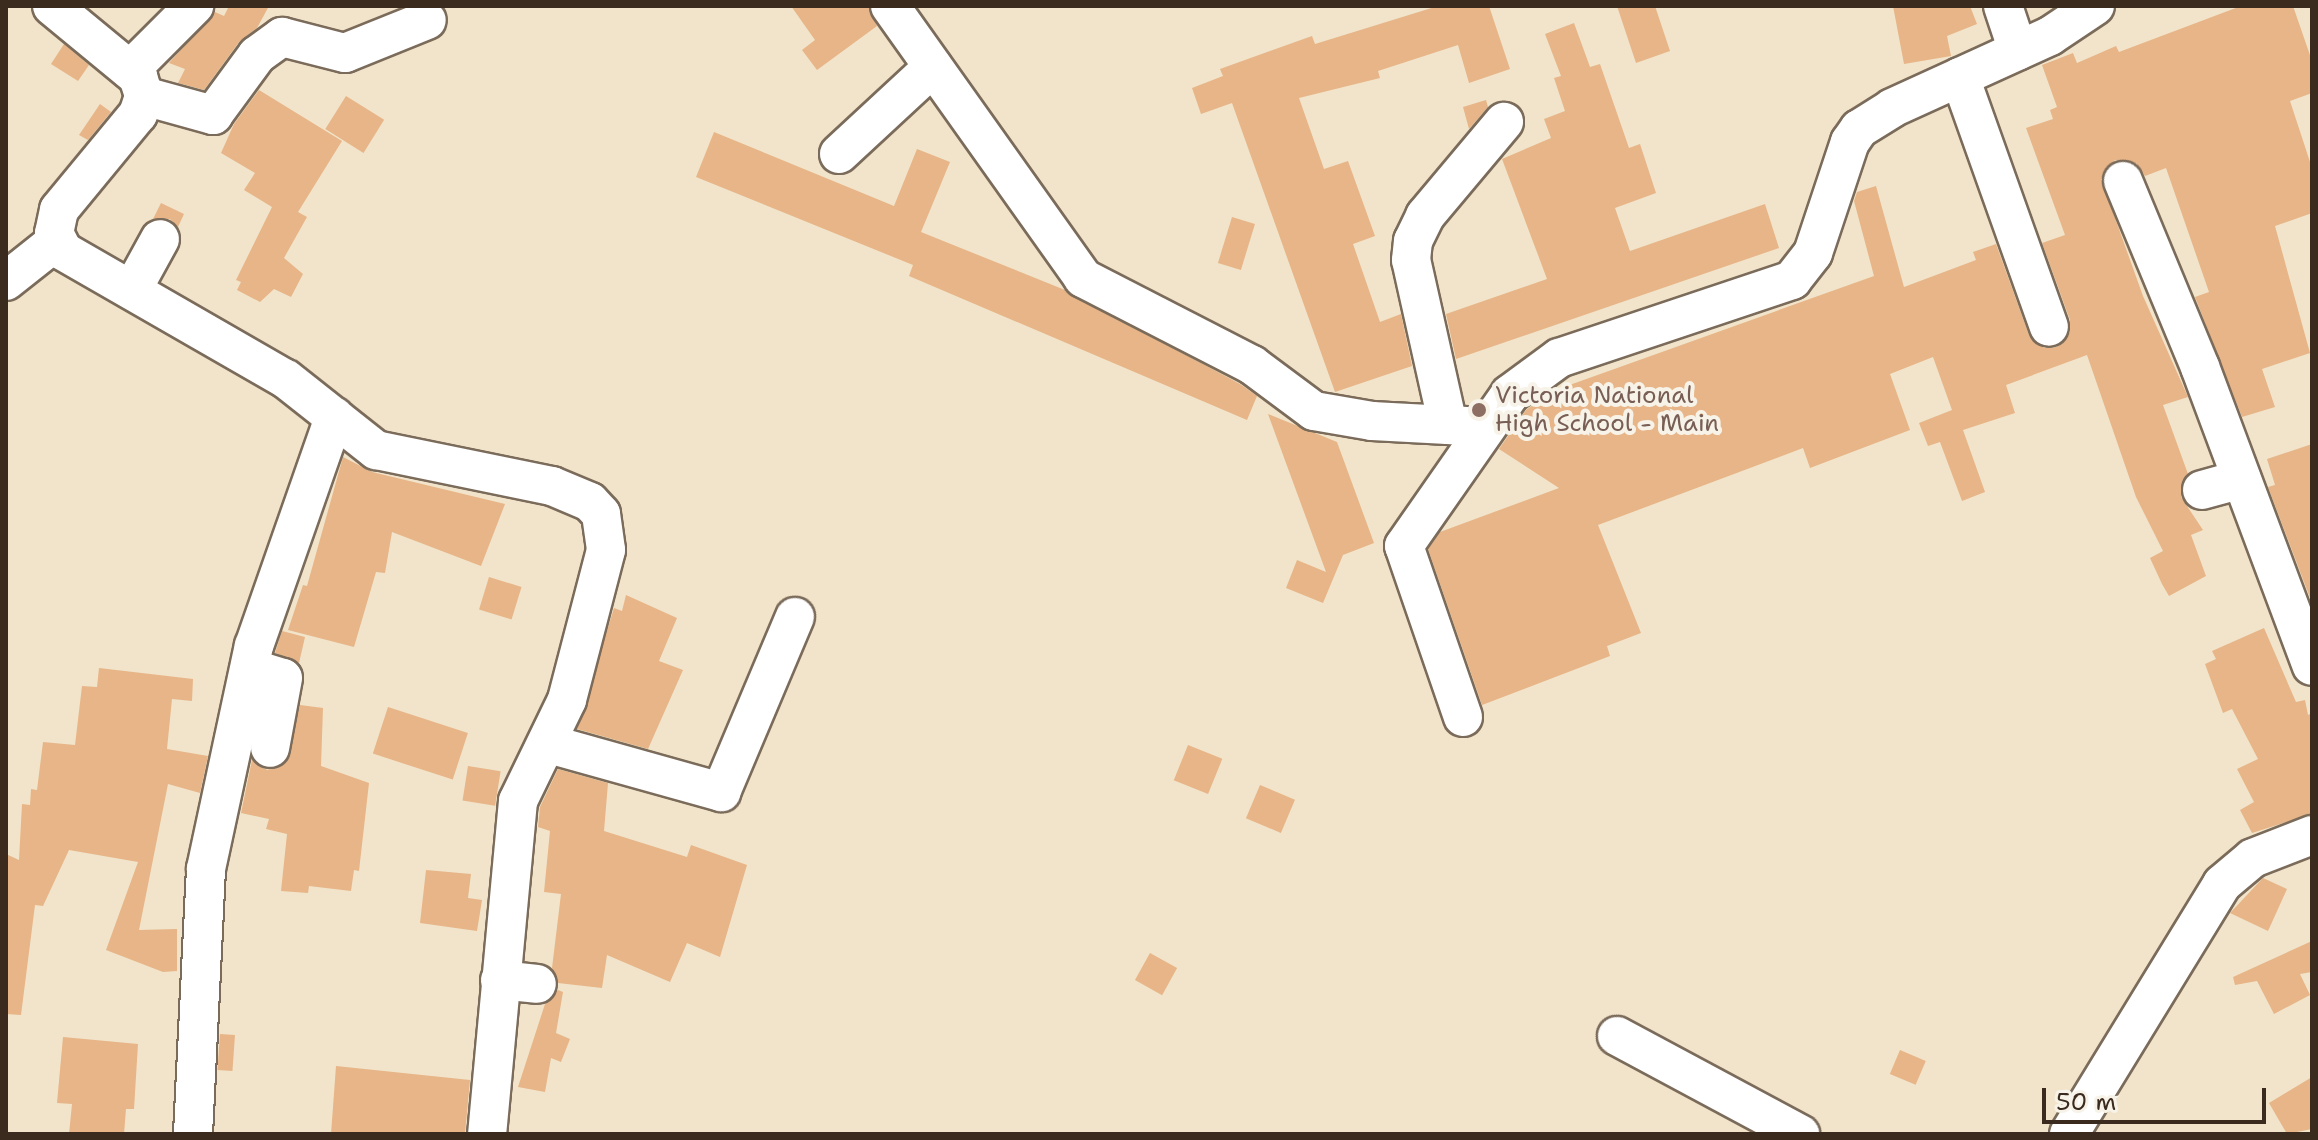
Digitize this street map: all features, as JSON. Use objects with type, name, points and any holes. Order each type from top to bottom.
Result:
[{"type":"street","points":[[6,281],[55,242],[59,210],[138,114],[137,83],[194,6]]},
{"type":"street","points":[[890,6],[1083,278],[1252,365],[1314,411],[1372,421],[1466,426]]},
{"type":"street","points":[[2003,6],[2018,51]]},
{"type":"street","points":[[1463,717],[1404,546],[1466,426],[1559,358],[1792,280],[1813,253],[1850,142],[1859,129],[2018,51],[2095,6]]},
{"type":"street","points":[[56,7],[137,83],[197,115],[213,115],[257,55],[282,37],[345,53],[427,20]]},
{"type":"street","points":[[839,154],[933,67]]},
{"type":"street","points":[[1960,77],[2049,327]]},
{"type":"street","points":[[1466,426],[1411,260],[1413,241],[1425,216],[1504,122]]},
{"type":"street","points":[[2123,181],[2242,479],[2302,608],[2312,666]]},
{"type":"street","points":[[132,290],[160,239]]},
{"type":"street","points":[[55,242],[286,379],[353,435],[394,457],[552,486],[590,502],[601,514],[606,550],[567,700],[549,744],[518,801],[519,982],[487,1134]]},
{"type":"street","points":[[193,1134],[202,907],[250,668],[268,599],[334,417]]},
{"type":"street","points":[[2202,490],[2242,479]]},
{"type":"street","points":[[549,744],[721,792],[795,617]]},
{"type":"street","points":[[250,668],[283,678],[270,748]]},
{"type":"street","points":[[2069,1134],[2222,884],[2253,858],[2312,835]]},
{"type":"street","points":[[1617,1036],[1800,1134]]},
{"type":"building","points":[[229,6],[269,6],[257,28],[239,42],[204,90],[178,83],[185,69],[169,63],[215,12],[224,16]]},
{"type":"building","points":[[791,6],[868,6],[877,26],[817,70],[802,50],[815,40]]},
{"type":"building","points":[[1438,6],[1489,6],[1510,69],[1469,83],[1458,45],[1378,71],[1380,78],[1299,98],[1324,169],[1348,161],[1375,236],[1353,244],[1380,322],[1401,314],[1412,366],[1335,392],[1232,103],[1201,114],[1192,88],[1223,76],[1220,69],[1312,36],[1315,44]]},
{"type":"building","points":[[1617,6],[1655,6],[1670,51],[1636,63]]},
{"type":"building","points":[[1893,6],[1970,6],[1977,24],[1947,36],[1951,56],[1904,64]]},
{"type":"building","points":[[2241,6],[2293,6],[2312,61],[2312,93],[2290,101],[2312,168],[2312,213],[2275,226],[2310,353],[2262,369],[2275,407],[2242,417],[2195,297],[2209,292],[2166,168],[2145,176],[2136,163],[2115,160],[2101,179],[2143,296],[2188,397],[2163,405],[2188,474],[2181,497],[2203,530],[2191,535],[2206,576],[2169,596],[2162,584],[2150,558],[2163,551],[2136,497],[2087,355],[2006,385],[2015,413],[1963,430],[1985,492],[1962,501],[1940,442],[1928,446],[1919,423],[1952,410],[1933,357],[1890,374],[1910,430],[1810,468],[1803,448],[1598,525],[1641,633],[1607,646],[1610,656],[1482,705],[1428,549],[1440,532],[1559,488],[1499,449],[1526,410],[1550,392],[1874,276],[1854,201],[1857,192],[1876,186],[1904,287],[1976,260],[1973,252],[1996,244],[2029,335],[2044,348],[2057,347],[2070,332],[2070,320],[2042,243],[2065,235],[2026,128],[2053,119],[2050,110],[2057,107],[2042,65],[2073,53],[2077,63],[2116,46],[2119,52]]},
{"type":"building","points":[[1574,23],[1590,67],[1600,64],[1629,148],[1640,144],[1656,193],[1615,208],[1630,251],[1765,204],[1779,248],[1456,359],[1446,314],[1547,279],[1502,159],[1551,138],[1544,119],[1565,111],[1554,78],[1561,76],[1545,34]]},
{"type":"building","points":[[64,44],[89,65],[78,81],[51,64]]},
{"type":"building","points":[[259,90],[342,141],[298,212],[307,217],[284,258],[303,274],[291,297],[274,289],[260,302],[237,290],[241,282],[236,280],[272,207],[244,190],[255,173],[221,153],[234,124]]},
{"type":"building","points":[[346,96],[384,120],[363,153],[325,129]]},
{"type":"building","points":[[1486,100],[1488,107],[1469,129],[1463,107]]},
{"type":"building","points":[[100,104],[111,112],[88,140],[79,135]]},
{"type":"building","points":[[714,132],[894,206],[917,149],[950,162],[921,232],[1065,290],[1240,384],[1257,396],[1247,420],[909,276],[913,265],[696,177]]},
{"type":"building","points":[[161,203],[184,214],[178,227],[170,219],[153,219]]},
{"type":"building","points":[[1232,217],[1255,224],[1241,270],[1218,263]]},
{"type":"building","points":[[1268,414],[1337,442],[1374,543],[1343,555],[1323,603],[1286,588],[1297,560],[1326,572]]},
{"type":"building","points":[[2312,444],[2312,603],[2268,487],[2275,485],[2267,459]]},
{"type":"building","points":[[343,457],[372,472],[505,504],[481,566],[392,532],[385,573],[376,572],[354,647],[288,630],[303,585],[307,586]]},
{"type":"building","points":[[489,577],[522,587],[512,619],[479,610]]},
{"type":"building","points":[[626,595],[677,618],[659,661],[683,670],[648,749],[577,729],[614,608],[622,611]]},
{"type":"building","points":[[2264,628],[2296,702],[2305,700],[2308,715],[2312,713],[2312,814],[2252,833],[2240,810],[2254,802],[2237,769],[2258,759],[2232,709],[2223,713],[2205,664],[2216,659],[2212,651]]},
{"type":"building","points":[[282,631],[305,637],[299,663],[275,653]]},
{"type":"building","points":[[99,668],[193,679],[192,701],[172,699],[167,749],[208,756],[200,793],[168,784],[139,930],[177,929],[177,971],[163,972],[106,950],[138,862],[69,850],[43,906],[35,905],[21,1015],[6,1014],[6,854],[19,860],[22,804],[30,805],[31,789],[37,790],[43,742],[75,745],[82,686],[97,687]]},
{"type":"building","points":[[300,705],[323,708],[321,766],[369,783],[359,871],[354,870],[351,891],[309,886],[308,893],[281,891],[287,834],[266,829],[269,819],[241,813],[252,760],[267,770],[286,763]]},
{"type":"building","points":[[388,707],[468,733],[453,780],[373,754]]},
{"type":"building","points":[[1188,745],[1222,759],[1208,794],[1174,780]]},
{"type":"building","points":[[468,766],[501,771],[495,806],[463,801]]},
{"type":"building","points":[[558,769],[608,783],[604,831],[687,857],[691,845],[747,865],[720,957],[687,943],[670,982],[607,955],[602,988],[558,983],[552,968],[561,894],[544,892],[550,831],[538,827],[540,807]]},
{"type":"building","points":[[1260,785],[1295,800],[1281,833],[1246,818]]},
{"type":"building","points":[[426,870],[471,874],[468,898],[482,900],[477,931],[420,923]]},
{"type":"building","points":[[2263,878],[2287,889],[2268,931],[2230,913]]},
{"type":"building","points":[[2312,941],[2312,972],[2300,974],[2310,995],[2274,1014],[2257,981],[2235,985],[2233,977]]},
{"type":"building","points":[[1150,953],[1177,968],[1162,995],[1135,980]]},
{"type":"building","points":[[558,990],[563,992],[556,1033],[570,1039],[561,1062],[551,1058],[545,1092],[518,1087],[545,1004]]},
{"type":"building","points":[[220,1034],[235,1035],[232,1071],[217,1070]]},
{"type":"building","points":[[63,1037],[138,1044],[134,1109],[126,1109],[124,1134],[69,1134],[72,1104],[57,1103]]},
{"type":"building","points":[[1900,1050],[1926,1061],[1916,1085],[1890,1074]]},
{"type":"building","points":[[336,1066],[470,1080],[465,1134],[331,1134]]},
{"type":"building","points":[[2312,1077],[2312,1129],[2287,1134],[2269,1103]]},
{"type":"place","name":"Victoria National High School - Main","points":[[1479,410]]}]
